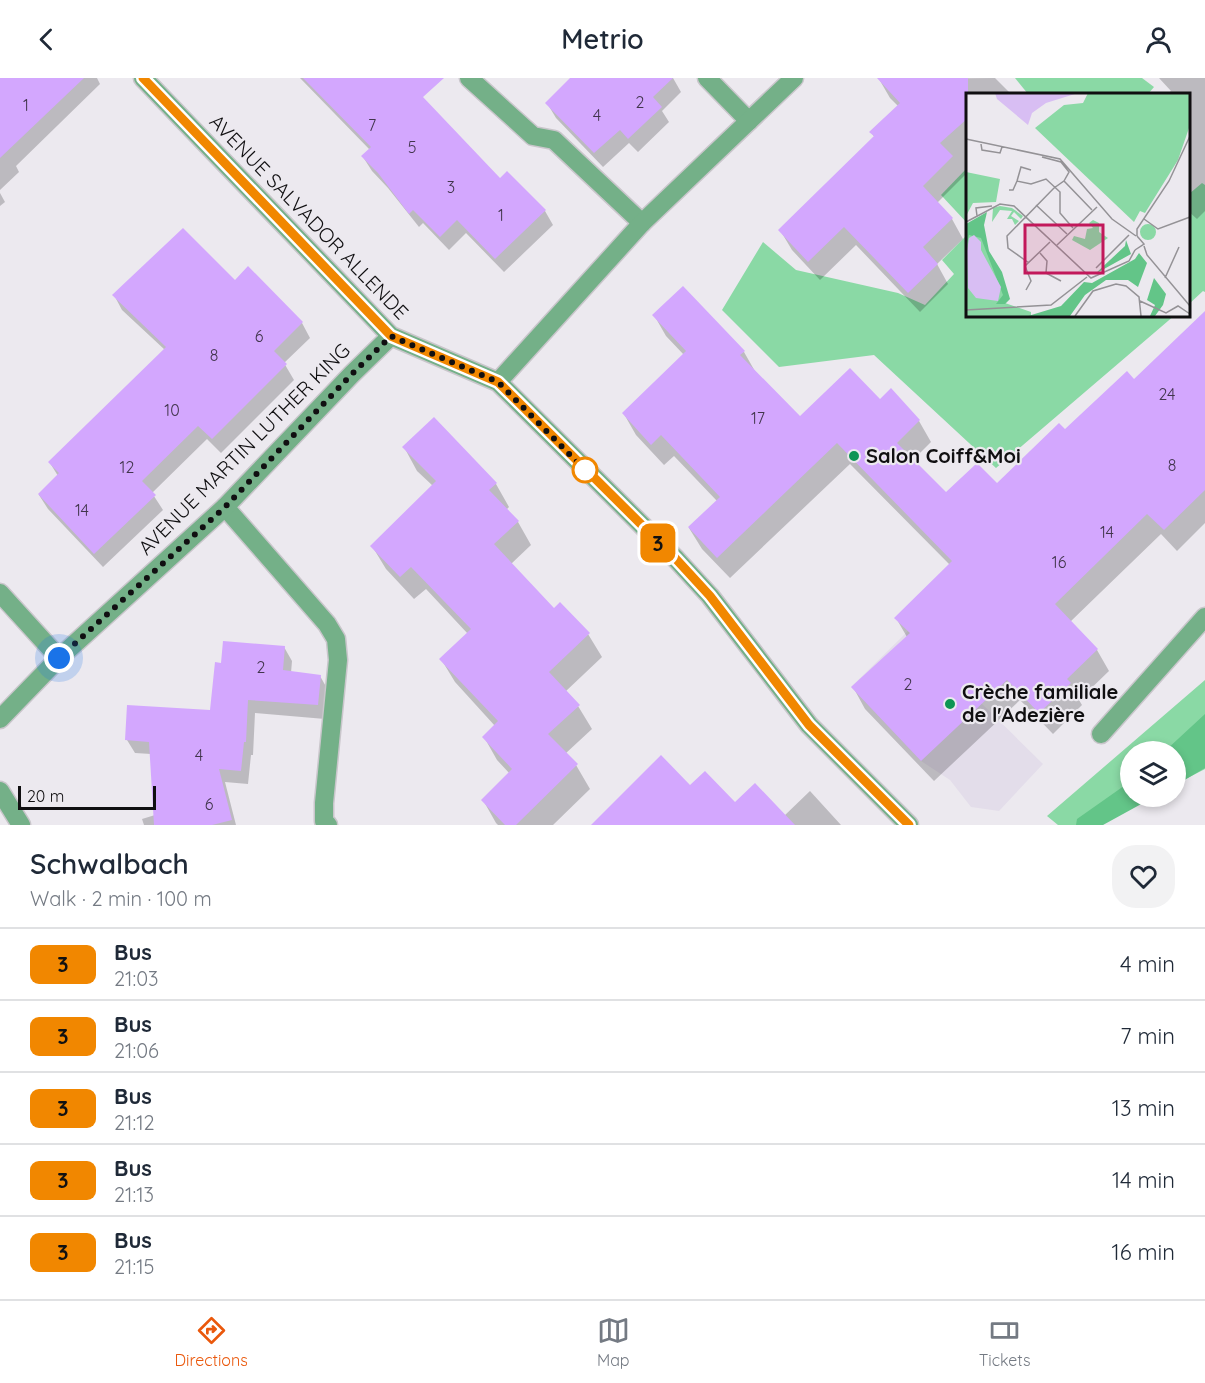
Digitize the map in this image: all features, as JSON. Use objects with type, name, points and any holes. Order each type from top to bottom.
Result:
[{"type":"street","name":"AVENUE SALVADOR ALLENDE","points":[[143,78],[391,336],[498,382],[676,559],[710,596],[809,725],[909,825]]},
{"type":"street","points":[[469,78],[533,136],[554,140],[642,223]]},
{"type":"street","points":[[707,78],[749,121]]},
{"type":"street","points":[[498,382],[642,223],[794,78]]},
{"type":"street","name":"AVENUE MARTIN LUTHER KING","points":[[0,719],[59,658],[225,507],[391,336]]},
{"type":"street","points":[[225,507],[327,624],[336,639],[338,660],[324,803],[324,821],[328,825]]},
{"type":"street","points":[[0,593],[59,658]]},
{"type":"street","points":[[1101,734],[1205,617]]},
{"type":"street","points":[[0,791],[21,825]]},
{"type":"shaded area","points":[[908,631],[1043,764],[999,811],[971,807],[950,780],[921,761],[851,687]]},
{"type":"green space","points":[[1015,78],[1142,78],[1154,87],[1149,93],[1027,93]]},
{"type":"green space","points":[[966,169],[966,222],[941,195]]},
{"type":"green space","points":[[1202,183],[1205,185],[1205,292],[1203,291],[1190,303],[1190,193]]},
{"type":"green space","points":[[966,236],[966,316],[1174,316],[996,468],[874,355],[779,367],[722,310],[763,242],[796,270],[898,293],[925,305],[954,274],[942,260]]},
{"type":"green space","points":[[1205,680],[1205,769],[1186,779],[1186,741],[1134,741]]},
{"type":"green space","points":[[1205,714],[1205,768],[1186,779],[1186,741],[1176,741]]},
{"type":"green space","points":[[1120,753],[1120,804],[1093,825],[1058,825],[1047,816]]},
{"type":"green space","points":[[1120,789],[1120,807],[1136,807],[1103,825],[1076,825],[1077,819]]},
{"type":"building","points":[[0,78],[84,78],[0,158]]},
{"type":"building","points":[[303,78],[444,78],[423,97],[500,178],[507,171],[546,210],[495,259],[457,220],[440,237],[413,210],[409,214],[378,173],[361,156],[371,147]]},
{"type":"building","points":[[570,78],[673,78],[653,97],[662,107],[628,139],[620,130],[594,153],[545,103]]},
{"type":"building","points":[[877,78],[968,78],[966,120],[940,143],[953,156],[923,186],[953,218],[923,247],[938,264],[908,293],[844,227],[808,262],[778,230],[874,136],[869,132],[900,103]]},
{"type":"building","points":[[183,228],[235,280],[248,266],[303,322],[274,351],[287,364],[212,439],[198,426],[142,481],[156,495],[94,554],[38,494],[59,473],[48,462],[166,347],[112,295]]},
{"type":"building","points":[[683,286],[745,351],[740,355],[800,416],[850,368],[880,399],[891,388],[920,420],[897,443],[946,492],[977,463],[997,483],[1059,423],[1065,429],[1127,371],[1134,379],[1205,311],[1205,490],[1164,530],[1147,514],[1055,604],[1098,649],[1067,679],[1071,683],[1039,713],[1007,680],[921,761],[851,687],[910,633],[894,618],[952,561],[837,443],[717,558],[688,527],[720,497],[661,435],[651,445],[622,413],[686,351],[652,315]]},
{"type":"building","points":[[434,417],[497,483],[489,490],[519,521],[494,544],[554,608],[560,602],[590,633],[549,672],[580,705],[548,734],[578,764],[516,825],[505,825],[481,800],[512,769],[482,737],[498,721],[439,659],[471,629],[411,567],[400,577],[370,546],[436,481],[402,447]]},
{"type":"building","points":[[223,641],[285,646],[283,670],[321,675],[318,705],[248,700],[246,742],[244,742],[241,771],[219,769],[232,820],[212,825],[154,825],[149,742],[125,740],[127,705],[210,710],[215,662],[221,663]]},
{"type":"building","points":[[661,755],[690,785],[705,771],[735,802],[755,783],[795,825],[591,825]]},
{"type":"bus line","name":"3","points":[[143,78],[391,336],[498,382],[676,559],[710,596],[809,725],[909,825]]},
{"type":"place","name":"Salon Coiff&Moi","points":[[854,456]]},
{"type":"place","name":"Crèche familiale de l'Adezière","points":[[950,704]]},
{"type":"route","points":[[59,658],[225,507],[391,336],[498,382],[585,470]]}]
